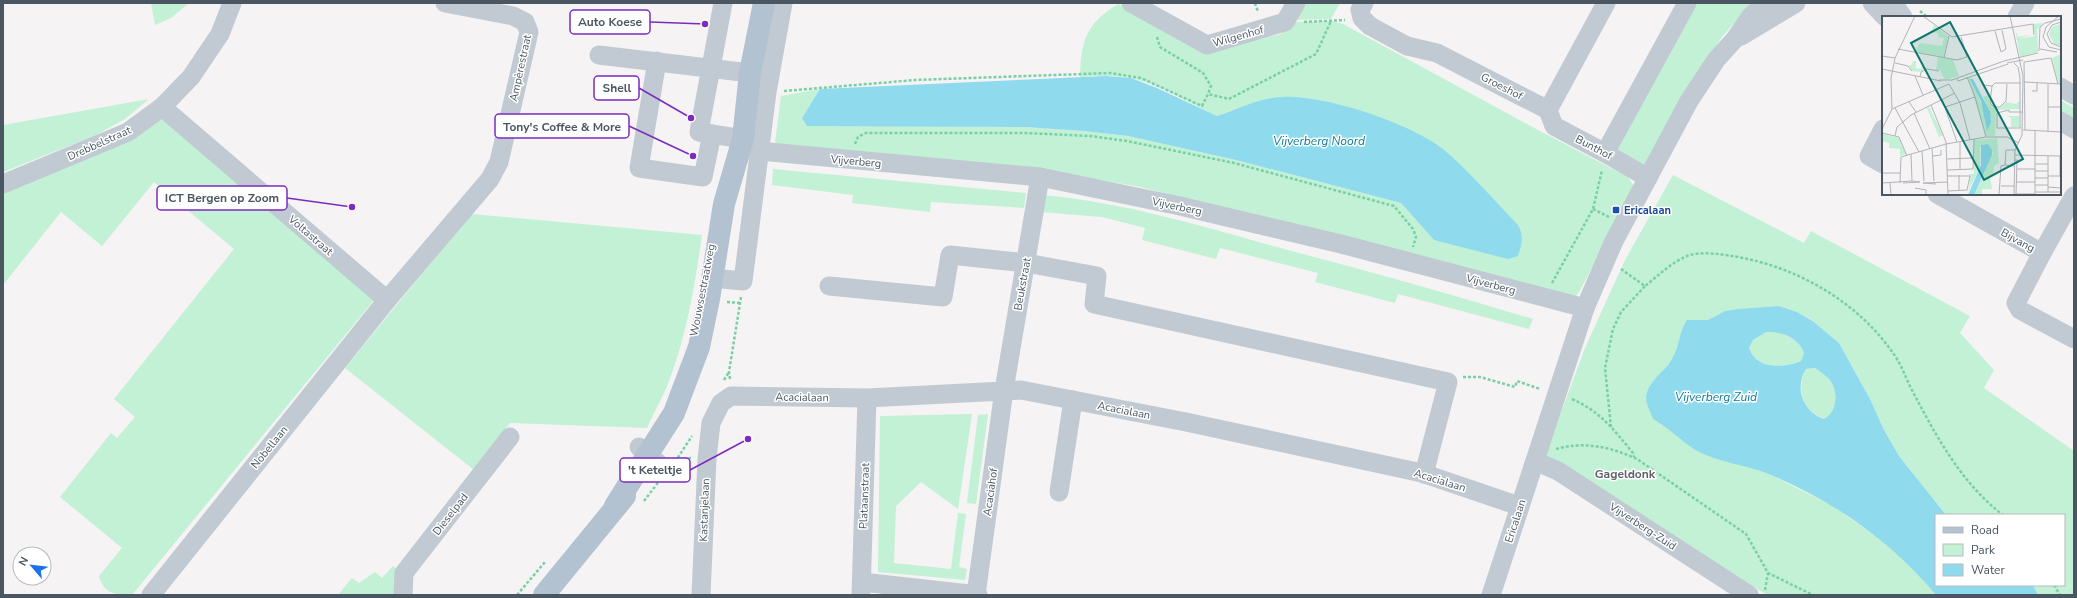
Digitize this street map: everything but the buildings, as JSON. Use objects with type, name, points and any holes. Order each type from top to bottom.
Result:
[{"type":"main road","name":"Wouwsestraatweg","points":[[544,595],[615,506],[648,455],[688,411],[706,367],[714,340],[726,279],[734,202],[734,173],[751,145],[750,73],[764,3]]},
{"type":"street","name":"Drebbelstraat","points":[[3,184],[128,132],[162,107],[191,77],[216,40],[232,3]]},
{"type":"street","name":"Ampèrestraat","points":[[386,300],[493,173],[499,162],[529,32],[525,22],[513,16],[444,3]]},
{"type":"street","points":[[657,61],[638,168],[703,177],[712,134],[699,132],[723,3]]},
{"type":"street","name":"Wouwsestraatweg","points":[[726,279],[751,145],[767,92],[783,3]]},
{"type":"street","name":"Wilgenhof","points":[[1131,3],[1207,45],[1285,22]]},
{"type":"street","points":[[1285,22],[1296,3]]},
{"type":"street","points":[[1548,110],[1606,3]]},
{"type":"street","points":[[1605,153],[1687,3]]},
{"type":"street","name":"Ericalaan","points":[[1491,595],[1585,308],[1604,262],[1690,101],[1716,60],[1735,39],[1750,17],[1766,3]]},
{"type":"street","name":"Ericalaan","points":[[1735,39],[1796,3]]},
{"type":"street","points":[[1872,3],[1884,16]]},
{"type":"street","points":[[1893,3],[1901,16]]},
{"type":"street","points":[[2018,16],[2025,3]]},
{"type":"street","name":"Groeshof","points":[[1363,11],[1370,26],[1407,46],[1437,53],[1548,110]]},
{"type":"street","points":[[599,55],[750,73]]},
{"type":"street","points":[[2061,88],[2074,95]]},
{"type":"street","name":"Voltastraat","points":[[162,107],[386,300]]},
{"type":"street","name":"Bunthof","points":[[1548,110],[1554,126],[1648,178]]},
{"type":"street","points":[[2061,122],[2074,129]]},
{"type":"street","points":[[1882,131],[1869,156],[1882,163]]},
{"type":"street","name":"Vijverberg","points":[[712,134],[751,145],[1040,177],[1180,206],[1341,244],[1585,308]]},
{"type":"street","name":"Beukstraat","points":[[1004,390],[1040,177]]},
{"type":"street","name":"Bijvang","points":[[1939,195],[2042,253],[2074,196]]},
{"type":"street","points":[[2042,253],[2016,303],[2020,310],[2074,339]]},
{"type":"street","points":[[829,286],[942,297],[950,255],[1026,263],[1097,276],[1094,304],[1448,382],[1424,474]]},
{"type":"street","name":"Nobellaan","points":[[151,595],[386,300]]},
{"type":"street","name":"Acaciahof","points":[[977,595],[1004,390]]},
{"type":"street","name":"Acacialaan","points":[[721,403],[731,396],[867,398],[1021,390],[1186,422],[1424,474],[1519,506]]},
{"type":"street","name":"Plataanstraat","points":[[862,588],[867,398]]},
{"type":"street","points":[[1059,492],[1073,400]]},
{"type":"street","name":"Kastanjelaan","points":[[701,595],[707,459],[711,423],[721,403]]},
{"type":"street","name":"Dieselpad","points":[[403,595],[404,573],[510,437]]},
{"type":"street","name":"Vijverberg-Zuid","points":[[1534,461],[1558,471],[1750,595]]},
{"type":"street","points":[[862,588],[977,595]]},
{"type":"path","points":[[1285,22],[1331,21],[1363,11]]},
{"type":"path","points":[[767,92],[915,80],[1110,73],[1141,78],[1202,106],[1210,86],[1203,72],[1160,46],[1152,15]]},
{"type":"path","points":[[1208,94],[1229,99],[1316,54],[1331,21]]},
{"type":"path","points":[[855,145],[858,137],[866,134],[1026,133],[1090,136],[1128,141],[1234,163],[1394,206],[1412,229],[1416,237]]},
{"type":"path","points":[[1547,298],[1553,280],[1593,209],[1605,153]]},
{"type":"path","points":[[1611,427],[1604,368],[1613,329],[1621,312],[1645,286],[1669,266],[1688,256],[1700,254],[1727,255],[1769,263],[1817,285],[1867,322],[1897,359],[1942,445],[1963,474],[2002,514]]},
{"type":"path","points":[[1604,262],[1627,273],[1645,286]]},
{"type":"path","points":[[726,279],[729,372]]},
{"type":"path","points":[[1448,382],[1462,377],[1480,377],[1515,387],[1517,381],[1591,408],[1611,427],[1633,453],[1634,458]]},
{"type":"path","points":[[1556,449],[1575,446],[1598,446],[1618,450],[1634,458],[1746,534],[1768,573],[1813,595]]},
{"type":"path","points":[[517,595],[545,561]]},
{"type":"path","points":[[1764,595],[1768,573]]},
{"type":"path","points":[[2055,586],[2060,595]]},
{"type":"green space","points":[[151,3],[189,3],[171,18],[155,25]]},
{"type":"green space","points":[[1298,3],[1340,3],[1331,19],[1288,20]]},
{"type":"green space","points":[[1689,3],[1752,3],[1721,38],[1646,168],[1613,150]]},
{"type":"green space","points":[[1118,4],[1211,51],[1281,34],[1288,22],[1331,21],[1343,24],[1628,177],[1635,188],[1578,294],[1569,301],[1141,187],[1041,170],[780,147],[775,143],[781,96],[820,89],[802,118],[1025,127],[1128,136],[1236,160],[1401,203],[1434,240],[1460,245],[1410,130],[1371,115],[1317,100],[1256,102],[1217,116],[1151,84],[1117,76],[1080,77],[1082,53],[1087,34],[1092,26],[1107,11]]},
{"type":"green space","points":[[149,99],[125,119],[96,135],[3,172],[3,125]]},
{"type":"green space","points":[[2061,101],[2074,108],[2074,119],[2061,112]]},
{"type":"green space","points":[[157,119],[166,121],[378,295],[132,595],[120,595],[107,590],[101,582],[99,576],[122,548],[60,497],[111,433],[117,438],[135,417],[114,399],[234,249],[154,182],[102,246],[61,212],[3,285],[3,190]]},
{"type":"green space","points":[[773,169],[1026,193],[1024,208],[931,202],[930,212],[852,203],[853,195],[772,185]]},
{"type":"green space","points":[[1673,175],[1804,243],[1811,231],[1970,316],[1960,333],[1994,370],[1984,388],[2074,451],[2074,595],[2038,595],[2034,586],[2065,586],[2065,514],[1945,514],[1899,456],[1839,343],[1814,322],[1797,312],[1779,306],[1725,311],[1708,320],[1696,320],[1680,344],[1673,359],[1651,384],[1646,399],[1653,418],[1668,427],[1681,440],[1771,475],[1831,505],[1886,543],[1914,569],[1936,595],[1767,595],[1544,458],[1585,348],[1625,260]]},
{"type":"green space","points":[[1043,195],[1101,203],[1188,222],[1403,281],[1533,319],[1529,329],[1398,294],[1395,303],[1315,282],[1318,273],[1220,248],[1216,259],[1142,240],[1145,228],[1102,217],[1040,212]]},
{"type":"green space","points":[[471,214],[702,235],[686,327],[681,345],[667,387],[647,428],[510,423],[474,470],[345,368]]},
{"type":"green space","points":[[1766,332],[1783,334],[1794,339],[1804,353],[1801,361],[1779,366],[1764,364],[1758,360],[1749,348],[1753,340]]},
{"type":"green space","points":[[1815,368],[1828,378],[1834,388],[1834,406],[1829,416],[1824,419],[1806,405],[1801,391],[1801,384],[1806,369]]},
{"type":"green space","points":[[972,414],[958,509],[921,482],[896,506],[894,563],[951,569],[958,513],[966,514],[959,567],[967,569],[965,580],[878,572],[880,416]]},
{"type":"green space","points":[[988,414],[976,504],[967,503],[978,415]]},
{"type":"green space","points":[[393,566],[400,572],[399,595],[338,595],[352,578],[359,583],[375,572],[382,578]]},
{"type":"water","name":"Vijverberg Noord","points":[[1106,76],[1131,78],[1157,88],[1217,116],[1264,99],[1299,97],[1342,105],[1410,129],[1443,149],[1452,157],[1518,225],[1522,240],[1518,256],[1508,259],[1434,240],[1401,203],[1236,160],[1128,136],[1025,127],[807,126],[802,118],[820,89]]},
{"type":"water","name":"Vijverberg Zuid","points":[[1779,306],[1797,312],[1814,322],[1839,343],[1899,456],[1945,514],[1935,514],[1935,586],[2034,586],[2038,595],[1936,595],[1901,558],[1861,525],[1840,511],[1795,486],[1771,475],[1707,456],[1687,444],[1653,419],[1646,400],[1647,391],[1673,357],[1684,324],[1687,320],[1708,320],[1725,311]],"holes":[[[1766,332],[1789,336],[1798,343],[1804,353],[1801,361],[1779,366],[1764,364],[1753,355],[1749,348],[1753,340]],[[1815,368],[1832,383],[1835,394],[1832,411],[1829,416],[1824,419],[1817,416],[1806,405],[1801,391],[1802,376],[1806,369]]]},
{"type":"place","name":"Auto Koese","points":[[705,24]]},
{"type":"place","name":"Shell","points":[[691,118]]},
{"type":"place","name":"Tony's Coffee & More","points":[[693,156]]},
{"type":"place","name":"ICT Bergen op Zoom","points":[[352,207]]},
{"type":"place","name":"Ericalaan","points":[[1616,210]]},
{"type":"place","name":"'t Keteltje","points":[[748,439]]},
{"type":"district","name":"Gageldonk","points":[[1625,474]]}]
